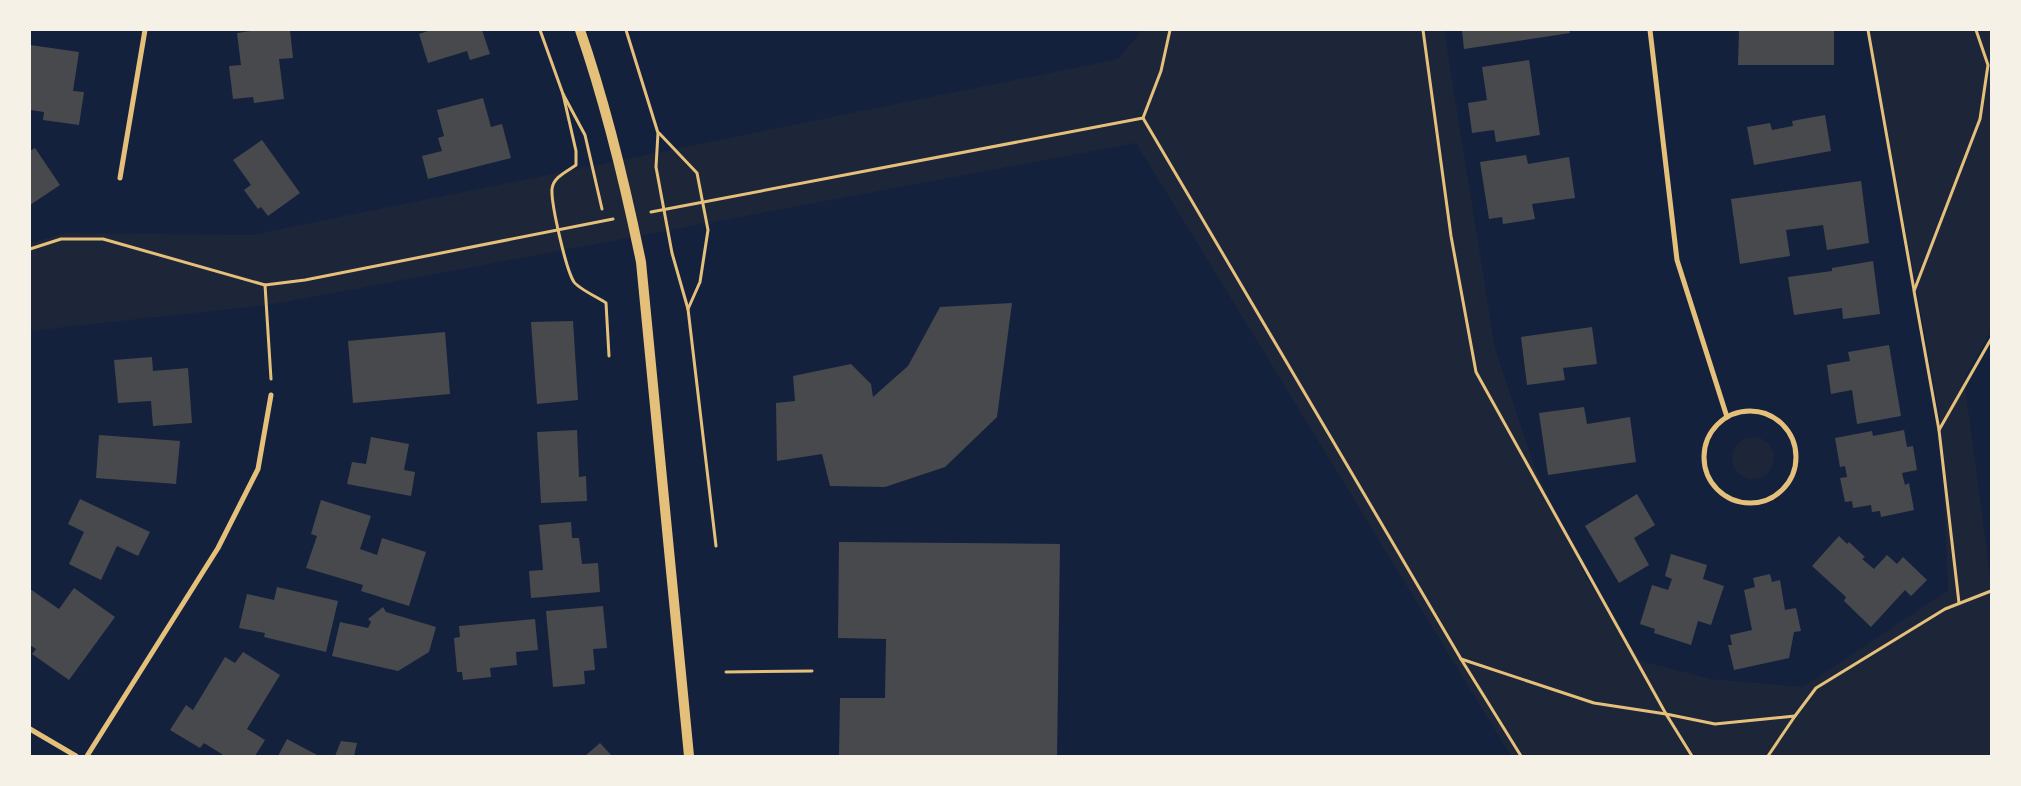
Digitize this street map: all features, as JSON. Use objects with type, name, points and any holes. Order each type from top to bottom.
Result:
[{"type":"main road","points":[[580,30],[595,74],[630,206],[641,262],[689,756]]},
{"type":"street","points":[[120,178],[145,30]]},
{"type":"street","points":[[1650,30],[1677,260],[1727,417]]},
{"type":"street","points":[[88,756],[218,548],[258,469],[271,395]]},
{"type":"street","points":[[1746,411],[1763,412],[1779,420],[1794,442],[1797,454],[1796,467],[1784,488],[1769,499],[1751,503],[1726,496],[1713,484],[1706,468],[1704,454],[1707,442],[1717,425],[1727,417],[1746,411]]},
{"type":"street","points":[[30,729],[76,756]]},
{"type":"path","points":[[540,30],[563,94],[576,151],[576,165],[558,178],[552,188],[558,230],[569,270],[575,284],[606,303],[609,356]]},
{"type":"path","points":[[626,30],[658,133],[656,167],[672,253],[688,309],[716,546]]},
{"type":"path","points":[[1143,118],[1161,71],[1170,30]]},
{"type":"path","points":[[1423,30],[1451,236],[1476,372],[1666,714],[1692,756]]},
{"type":"path","points":[[1868,30],[1939,430],[1959,603]]},
{"type":"path","points":[[1914,291],[1980,119],[1988,65],[1976,30]]},
{"type":"path","points":[[563,94],[585,135],[602,209]]},
{"type":"path","points":[[665,209],[1143,118]]},
{"type":"path","points":[[1143,118],[1461,659],[1521,756]]},
{"type":"path","points":[[658,133],[697,173],[708,230],[700,282],[688,309]]},
{"type":"path","points":[[30,250],[61,239],[104,238],[265,285],[305,280],[605,221]]},
{"type":"path","points":[[265,285],[271,395]]},
{"type":"path","points":[[1939,430],[1991,339]]},
{"type":"path","points":[[1768,756],[1816,688],[1945,609],[1991,590]]},
{"type":"path","points":[[1461,659],[1594,703],[1715,724],[1795,716]]},
{"type":"path","points":[[726,672],[812,670]]},
{"type":"shaded area","points":[[1142,30],[1444,30],[1495,348],[1535,468],[1587,579],[1641,661],[1710,679],[1803,687],[1948,590],[1941,423],[1869,30],[1991,30],[1991,331],[1964,378],[1991,582],[1991,756],[1511,756],[1136,143],[274,304],[30,331],[30,243],[66,233],[252,235],[1118,59]]},
{"type":"shaded area","points":[[1757,437],[1765,440],[1771,446],[1774,458],[1771,470],[1765,476],[1749,479],[1741,476],[1735,470],[1732,454],[1735,446],[1741,440]]},
{"type":"building","points":[[257,30],[290,30],[293,58],[279,59],[284,99],[254,103],[253,97],[233,99],[229,66],[241,65],[237,33]]},
{"type":"building","points":[[431,30],[482,30],[490,54],[470,60],[467,51],[428,63],[419,34]]},
{"type":"building","points":[[1462,30],[1569,30],[1570,33],[1464,49]]},
{"type":"building","points":[[1739,30],[1834,30],[1834,65],[1738,65]]},
{"type":"building","points":[[30,45],[79,52],[73,91],[84,92],[79,125],[43,120],[44,112],[30,110]]},
{"type":"building","points":[[1529,60],[1540,135],[1496,142],[1494,130],[1472,133],[1468,103],[1487,100],[1482,67]]},
{"type":"building","points":[[483,98],[491,127],[502,124],[511,158],[428,179],[422,156],[442,151],[438,138],[444,136],[437,110]]},
{"type":"building","points":[[1825,115],[1831,151],[1754,165],[1747,127],[1770,123],[1772,130],[1793,126],[1792,121]]},
{"type":"building","points":[[262,140],[300,193],[268,216],[261,207],[258,209],[244,190],[251,185],[233,160]]},
{"type":"building","points":[[35,148],[60,185],[30,205],[30,151]]},
{"type":"building","points":[[1526,155],[1528,164],[1569,157],[1575,198],[1532,204],[1535,219],[1503,224],[1502,217],[1489,219],[1480,162]]},
{"type":"building","points":[[1861,181],[1869,243],[1827,250],[1823,225],[1786,230],[1790,256],[1740,264],[1731,199]]},
{"type":"building","points":[[1873,261],[1880,314],[1843,319],[1842,308],[1794,315],[1788,277],[1832,271],[1832,268]]},
{"type":"building","points":[[1012,303],[997,417],[945,467],[885,487],[830,486],[822,454],[777,461],[776,403],[795,401],[793,376],[851,364],[871,384],[873,397],[908,366],[940,307]]},
{"type":"building","points":[[573,321],[578,400],[537,404],[531,322]]},
{"type":"building","points":[[1592,327],[1597,364],[1563,368],[1565,380],[1527,385],[1521,337]]},
{"type":"building","points":[[445,332],[450,394],[353,403],[348,341]]},
{"type":"building","points":[[1889,345],[1901,416],[1857,424],[1852,390],[1831,394],[1827,365],[1850,361],[1848,352]]},
{"type":"building","points":[[152,357],[153,371],[188,368],[192,423],[153,426],[151,401],[118,403],[114,360]]},
{"type":"building","points":[[1584,407],[1587,424],[1630,417],[1636,462],[1548,475],[1539,413]]},
{"type":"building","points":[[577,430],[579,477],[586,476],[587,501],[541,503],[537,432]]},
{"type":"building","points":[[1904,430],[1907,447],[1913,446],[1917,470],[1902,473],[1905,485],[1909,483],[1914,510],[1881,517],[1880,511],[1872,512],[1871,505],[1853,508],[1852,501],[1845,502],[1840,478],[1847,477],[1845,466],[1840,467],[1835,438],[1872,431],[1873,436]]},
{"type":"building","points":[[99,435],[180,441],[176,484],[96,478]]},
{"type":"building","points":[[371,437],[409,444],[404,470],[415,472],[411,496],[347,484],[352,462],[366,464]]},
{"type":"building","points":[[1637,494],[1655,525],[1634,538],[1649,565],[1619,583],[1585,526]]},
{"type":"building","points":[[80,499],[150,532],[138,556],[117,546],[101,580],[69,564],[84,532],[68,524]]},
{"type":"building","points":[[321,500],[371,516],[360,549],[377,555],[382,538],[426,552],[409,606],[361,591],[363,585],[306,568],[317,536],[311,534]]},
{"type":"building","points":[[571,522],[572,538],[579,538],[582,564],[598,563],[600,592],[531,598],[529,571],[543,570],[539,525]]},
{"type":"building","points":[[1839,536],[1847,544],[1849,542],[1865,557],[1862,559],[1874,569],[1887,555],[1897,564],[1903,557],[1927,580],[1911,596],[1905,590],[1871,627],[1844,601],[1846,597],[1812,566]]},
{"type":"building","points":[[839,542],[1060,544],[1057,756],[839,756],[840,698],[885,698],[886,639],[838,638]]},
{"type":"building","points":[[1671,554],[1707,565],[1703,579],[1724,586],[1711,625],[1698,621],[1691,645],[1654,633],[1655,629],[1640,624],[1652,585],[1668,590],[1672,579],[1665,576]]},
{"type":"building","points":[[1770,574],[1772,582],[1780,580],[1785,610],[1796,608],[1801,631],[1794,632],[1789,658],[1734,670],[1728,645],[1732,645],[1730,635],[1752,630],[1744,590],[1755,587],[1753,578]]},
{"type":"building","points":[[277,587],[338,601],[326,652],[264,637],[265,633],[239,628],[247,594],[274,600]]},
{"type":"building","points":[[74,588],[115,617],[69,680],[32,654],[36,649],[30,645],[30,589],[59,609]]},
{"type":"building","points":[[603,606],[607,648],[593,649],[595,670],[584,671],[585,684],[553,687],[546,611]]},
{"type":"building","points":[[383,607],[386,612],[436,627],[429,652],[398,671],[332,656],[340,622],[368,628],[371,622],[368,619]]},
{"type":"building","points":[[535,619],[538,650],[516,652],[517,665],[490,668],[491,677],[463,680],[462,672],[457,672],[454,638],[460,637],[459,626]]},
{"type":"building","points":[[243,652],[280,675],[247,729],[265,740],[255,756],[225,756],[204,743],[200,748],[170,730],[186,705],[193,710],[225,657],[235,663]]},
{"type":"building","points":[[287,739],[319,756],[278,756]]},
{"type":"building","points":[[341,741],[357,743],[354,756],[335,756]]},
{"type":"building","points":[[600,743],[612,756],[585,756]]}]
